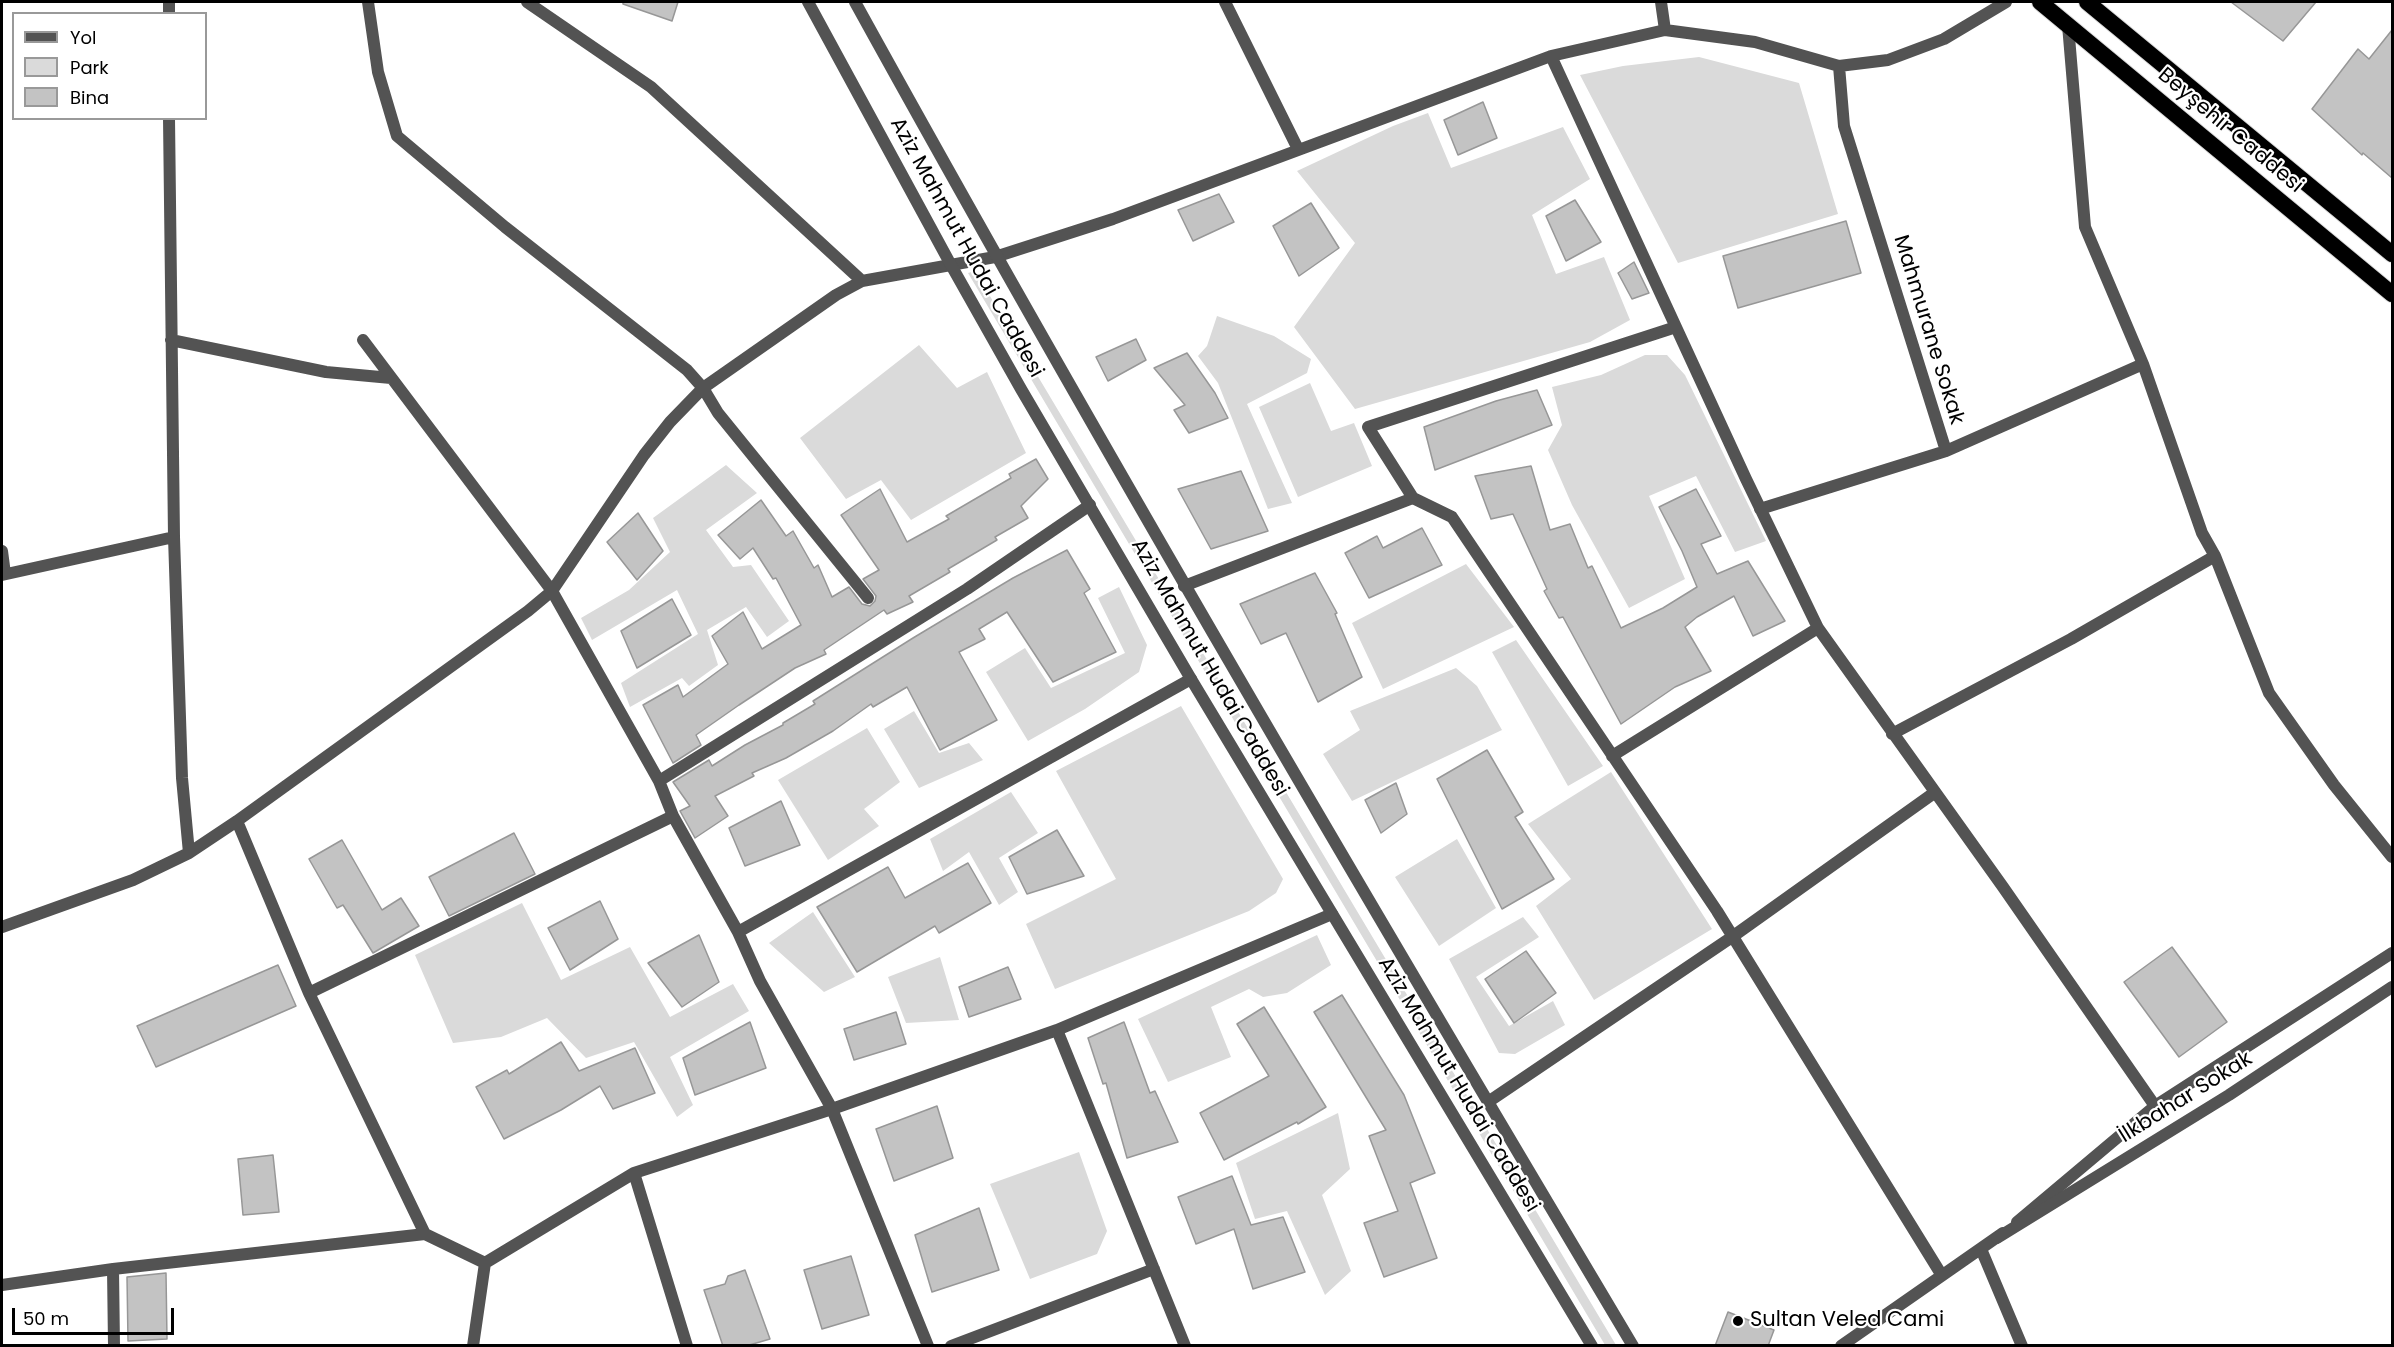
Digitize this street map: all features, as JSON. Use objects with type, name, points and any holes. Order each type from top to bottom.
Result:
[{"type":"highway","name":"Beyşehir Caddesi","points":[[2040,2],[2392,294]]},
{"type":"highway","name":"Beyşehir Caddesi","points":[[2087,2],[2392,254]]},
{"type":"street","points":[[368,2],[378,72],[397,136],[505,227],[687,370],[703,388],[718,413],[868,598]]},
{"type":"street","points":[[527,2],[651,87],[862,281]]},
{"type":"street","name":"Aziz Mahmut Hudai Caddesi","points":[[808,2],[951,265],[1191,679],[1592,1346]]},
{"type":"street","name":"Aziz Mahmut Hudai Caddesi","points":[[855,2],[995,257],[1184,586],[1633,1346]]},
{"type":"street","points":[[1225,2],[1298,149]]},
{"type":"street","points":[[1661,2],[1665,30]]},
{"type":"street","points":[[2,927],[133,880],[189,853],[237,821],[528,611],[552,591],[644,455],[670,422],[703,388],[836,295],[862,281],[995,257],[1113,219],[1551,56],[1665,30],[1755,42],[1839,66],[1888,60],[1944,39],[2006,2]]},
{"type":"street","points":[[2068,25],[2085,227],[2143,364],[2202,533],[2215,556],[2270,693],[2334,785],[2392,857]]},
{"type":"street","points":[[1551,56],[1760,509],[1818,628],[2003,887],[2155,1106]]},
{"type":"street","name":"Mahmurane Sokak","points":[[1760,509],[1946,451],[1844,126],[1839,66]]},
{"type":"street","points":[[169,120],[174,537],[182,778],[189,853]]},
{"type":"street","points":[[1676,327],[1368,427],[1413,498],[1452,517],[1732,936],[1941,1274]]},
{"type":"street","points":[[171,340],[326,372],[391,378]]},
{"type":"street","points":[[363,340],[552,591],[659,781],[673,816],[738,932],[760,981],[832,1109],[928,1346]]},
{"type":"street","points":[[1946,451],[2143,364]]},
{"type":"street","points":[[1184,586],[1413,498]]},
{"type":"street","points":[[659,781],[967,589],[1090,505]]},
{"type":"street","points":[[2,551],[3,575],[174,537]]},
{"type":"street","points":[[1892,734],[2071,639],[2215,556]]},
{"type":"street","points":[[1612,756],[1818,628]]},
{"type":"street","points":[[738,932],[1191,679]]},
{"type":"street","points":[[1488,1102],[1732,936],[1935,793]]},
{"type":"street","points":[[309,993],[673,816]]},
{"type":"street","points":[[237,821],[309,993],[425,1234]]},
{"type":"street","points":[[485,1263],[634,1173],[832,1109],[1057,1030],[1332,914]]},
{"type":"street","name":"İlkbahar Sokak","points":[[1997,1238],[2155,1106],[2392,953]]},
{"type":"street","name":"İlkbahar Sokak","points":[[1997,1238],[2229,1095],[2392,987]]},
{"type":"street","points":[[1057,1030],[1185,1346]]},
{"type":"street","points":[[634,1173],[687,1346]]},
{"type":"street","points":[[2,1285],[113,1269],[425,1234],[485,1263]]},
{"type":"street","points":[[1841,1346],[1941,1274],[1997,1238]]},
{"type":"street","points":[[1981,1249],[2022,1346]]},
{"type":"street","points":[[473,1346],[485,1263]]},
{"type":"street","points":[[113,1269],[114,1346]]},
{"type":"street","points":[[951,1346],[1154,1269]]},
{"type":"green space","points":[[1699,57],[1799,83],[1838,214],[1678,263],[1580,75],[1623,66]]},
{"type":"green space","points":[[1428,113],[1451,168],[1563,127],[1590,179],[1532,215],[1556,274],[1604,257],[1630,320],[1590,342],[1355,409],[1294,327],[1355,243],[1297,171],[1393,126]]},
{"type":"green space","points":[[975,271],[1616,1345],[1605,1345],[968,273]]},
{"type":"green space","points":[[1217,316],[1274,336],[1311,359],[1307,373],[1247,404],[1292,503],[1268,509],[1218,383],[1198,356],[1207,346]]},
{"type":"green space","points":[[919,345],[957,388],[987,372],[1026,453],[911,520],[881,480],[846,499],[800,438]]},
{"type":"green space","points":[[1645,355],[1667,355],[1685,375],[1766,541],[1735,552],[1696,476],[1649,496],[1685,579],[1629,608],[1572,505],[1548,450],[1562,425],[1552,387],[1601,375]]},
{"type":"green space","points":[[1310,383],[1331,431],[1354,423],[1372,466],[1298,497],[1259,407]]},
{"type":"green space","points":[[726,465],[757,493],[706,530],[733,567],[751,565],[789,621],[767,637],[746,607],[707,630],[718,665],[689,686],[682,678],[630,707],[621,683],[698,634],[677,590],[592,640],[581,618],[629,590],[670,552],[653,518]]},
{"type":"green space","points":[[1466,564],[1514,627],[1383,689],[1352,623]]},
{"type":"green space","points":[[1119,587],[1147,645],[1139,672],[1085,709],[1028,741],[986,672],[1025,648],[1051,688],[1125,653],[1098,598]]},
{"type":"green space","points":[[1516,640],[1603,766],[1568,786],[1492,652]]},
{"type":"green space","points":[[1456,668],[1477,686],[1502,730],[1352,801],[1323,754],[1360,730],[1350,711]]},
{"type":"green space","points":[[1181,706],[1283,879],[1276,893],[1249,911],[1055,989],[1026,924],[1116,879],[1056,771]]},
{"type":"green space","points":[[914,711],[939,753],[969,743],[983,760],[919,788],[884,729]]},
{"type":"green space","points":[[867,728],[900,782],[864,809],[879,826],[828,860],[778,780]]},
{"type":"green space","points":[[1611,772],[1712,929],[1594,1000],[1536,906],[1571,879],[1528,824]]},
{"type":"green space","points":[[1011,792],[1038,833],[999,858],[1018,892],[999,905],[969,852],[943,871],[930,839]]},
{"type":"green space","points":[[1457,839],[1496,908],[1439,946],[1395,877]]},
{"type":"green space","points":[[522,903],[561,980],[630,947],[670,1017],[733,984],[749,1011],[670,1057],[693,1105],[677,1117],[634,1042],[586,1058],[547,1018],[501,1037],[453,1043],[415,955]]},
{"type":"green space","points":[[813,912],[855,977],[824,992],[769,943]]},
{"type":"green space","points":[[1523,917],[1539,937],[1476,977],[1509,1026],[1553,1001],[1565,1025],[1515,1054],[1499,1053],[1449,959]]},
{"type":"green space","points":[[1317,935],[1331,965],[1287,993],[1263,997],[1249,989],[1211,1007],[1231,1057],[1168,1082],[1138,1019]]},
{"type":"green space","points":[[940,957],[959,1020],[906,1023],[888,977]]},
{"type":"green space","points":[[1338,1113],[1350,1169],[1322,1195],[1351,1271],[1325,1295],[1287,1211],[1255,1219],[1236,1163]]},
{"type":"green space","points":[[1079,1152],[1107,1231],[1097,1254],[1030,1279],[990,1184]]},
{"type":"building","points":[[623,2],[678,2],[672,21],[623,4]]},
{"type":"building","points":[[2231,2],[2316,2],[2283,41]]},
{"type":"building","points":[[2392,30],[2392,178],[2363,153],[2362,155],[2312,109],[2358,49],[2369,59]]},
{"type":"building","points":[[1483,102],[1497,138],[1458,155],[1444,120]]},
{"type":"building","points":[[1219,194],[1234,222],[1193,241],[1178,210]]},
{"type":"building","points":[[1575,200],[1601,242],[1566,261],[1546,216]]},
{"type":"building","points":[[1311,203],[1339,248],[1299,276],[1273,226]]},
{"type":"building","points":[[1846,221],[1861,273],[1738,308],[1723,256]]},
{"type":"building","points":[[1634,262],[1649,293],[1632,299],[1618,273]]},
{"type":"building","points":[[1136,339],[1146,360],[1108,381],[1096,357]]},
{"type":"building","points":[[1187,353],[1215,393],[1228,418],[1189,433],[1174,410],[1185,405],[1154,368]]},
{"type":"building","points":[[1537,390],[1552,425],[1435,470],[1424,427],[1496,401]]},
{"type":"building","points":[[1036,459],[1048,479],[1021,506],[1028,518],[995,537],[997,540],[948,569],[950,572],[909,596],[913,602],[887,614],[884,610],[824,650],[826,654],[795,668],[739,705],[696,735],[701,745],[673,763],[643,705],[678,685],[683,697],[728,664],[712,636],[743,612],[762,649],[801,625],[776,578],[773,579],[753,548],[740,559],[718,535],[761,500],[786,536],[793,531],[814,568],[818,565],[832,597],[849,587],[862,604],[870,606],[876,596],[863,579],[879,570],[841,515],[880,489],[907,542],[949,519],[946,516],[1011,478],[1009,474]]},
{"type":"building","points":[[1531,466],[1550,530],[1570,524],[1588,568],[1592,566],[1621,628],[1663,608],[1697,587],[1682,551],[1659,507],[1696,489],[1721,536],[1701,544],[1717,574],[1748,561],[1785,621],[1753,636],[1734,596],[1697,617],[1685,627],[1711,671],[1675,687],[1621,724],[1563,617],[1559,618],[1544,591],[1547,589],[1513,514],[1491,519],[1475,476]]},
{"type":"building","points":[[1241,471],[1268,531],[1211,549],[1178,489]]},
{"type":"building","points":[[638,513],[663,551],[637,580],[607,542]]},
{"type":"building","points":[[1422,528],[1442,565],[1369,598],[1345,553],[1377,536],[1383,548]]},
{"type":"building","points":[[1067,550],[1090,589],[1084,593],[1116,652],[1053,682],[1007,612],[979,629],[985,639],[959,652],[997,720],[940,750],[907,687],[873,707],[871,704],[833,731],[786,758],[752,773],[754,776],[715,796],[728,816],[695,838],[680,811],[690,806],[673,782],[709,760],[712,766],[783,725],[815,704],[813,701],[913,638],[1013,578]]},
{"type":"building","points":[[1315,573],[1337,613],[1335,614],[1362,677],[1318,702],[1286,633],[1261,644],[1240,604]]},
{"type":"building","points":[[672,599],[691,635],[637,668],[621,631]]},
{"type":"building","points":[[1487,750],[1523,812],[1515,817],[1554,879],[1502,909],[1437,779]]},
{"type":"building","points":[[1396,783],[1407,814],[1381,833],[1365,800]]},
{"type":"building","points":[[781,801],[800,845],[745,866],[729,828]]},
{"type":"building","points":[[1057,830],[1084,876],[1027,894],[1009,857]]},
{"type":"building","points":[[514,833],[535,874],[449,916],[429,877]]},
{"type":"building","points":[[342,840],[382,910],[401,898],[419,926],[373,953],[343,905],[337,908],[309,859]]},
{"type":"building","points":[[968,863],[991,903],[939,933],[935,926],[857,972],[817,907],[888,867],[905,898]]},
{"type":"building","points":[[600,901],[618,939],[570,970],[548,928]]},
{"type":"building","points":[[699,935],[719,982],[682,1007],[648,963]]},
{"type":"building","points":[[2172,947],[2227,1022],[2179,1057],[2124,982]]},
{"type":"building","points":[[1526,951],[1556,993],[1514,1023],[1485,979]]},
{"type":"building","points":[[278,965],[296,1006],[156,1067],[137,1026]]},
{"type":"building","points":[[1008,967],[1021,999],[969,1017],[959,987]]},
{"type":"building","points":[[1342,995],[1404,1095],[1435,1173],[1410,1183],[1437,1258],[1384,1277],[1364,1223],[1398,1211],[1369,1136],[1386,1130],[1314,1012]]},
{"type":"building","points":[[1264,1007],[1326,1107],[1298,1124],[1297,1122],[1224,1160],[1200,1113],[1269,1076],[1237,1024]]},
{"type":"building","points":[[896,1012],[906,1044],[854,1060],[844,1029]]},
{"type":"building","points":[[750,1022],[766,1068],[695,1095],[683,1058]]},
{"type":"building","points":[[1124,1022],[1150,1093],[1155,1091],[1178,1142],[1127,1158],[1106,1083],[1103,1084],[1088,1038]]},
{"type":"building","points":[[561,1042],[579,1071],[635,1048],[655,1093],[613,1109],[600,1086],[561,1110],[504,1139],[476,1087],[507,1070],[509,1074]]},
{"type":"building","points":[[937,1106],[953,1158],[894,1181],[876,1129]]},
{"type":"building","points":[[273,1155],[279,1212],[243,1215],[238,1159]]},
{"type":"building","points":[[1232,1176],[1251,1225],[1283,1217],[1305,1272],[1253,1289],[1234,1229],[1196,1244],[1178,1197]]},
{"type":"building","points":[[979,1208],[999,1270],[932,1292],[915,1235]]},
{"type":"building","points":[[851,1256],[869,1315],[822,1329],[804,1270]]},
{"type":"building","points":[[745,1270],[770,1339],[746,1346],[723,1346],[704,1290],[725,1284],[728,1276]]},
{"type":"building","points":[[166,1273],[167,1339],[128,1341],[127,1277]]},
{"type":"building","name":"Sultan Veled Cami","points":[[1728,1312],[1774,1330],[1768,1346],[1715,1346]]},
{"type":"place","name":"Sultan Veled Cami","points":[[1738,1321]]}]
